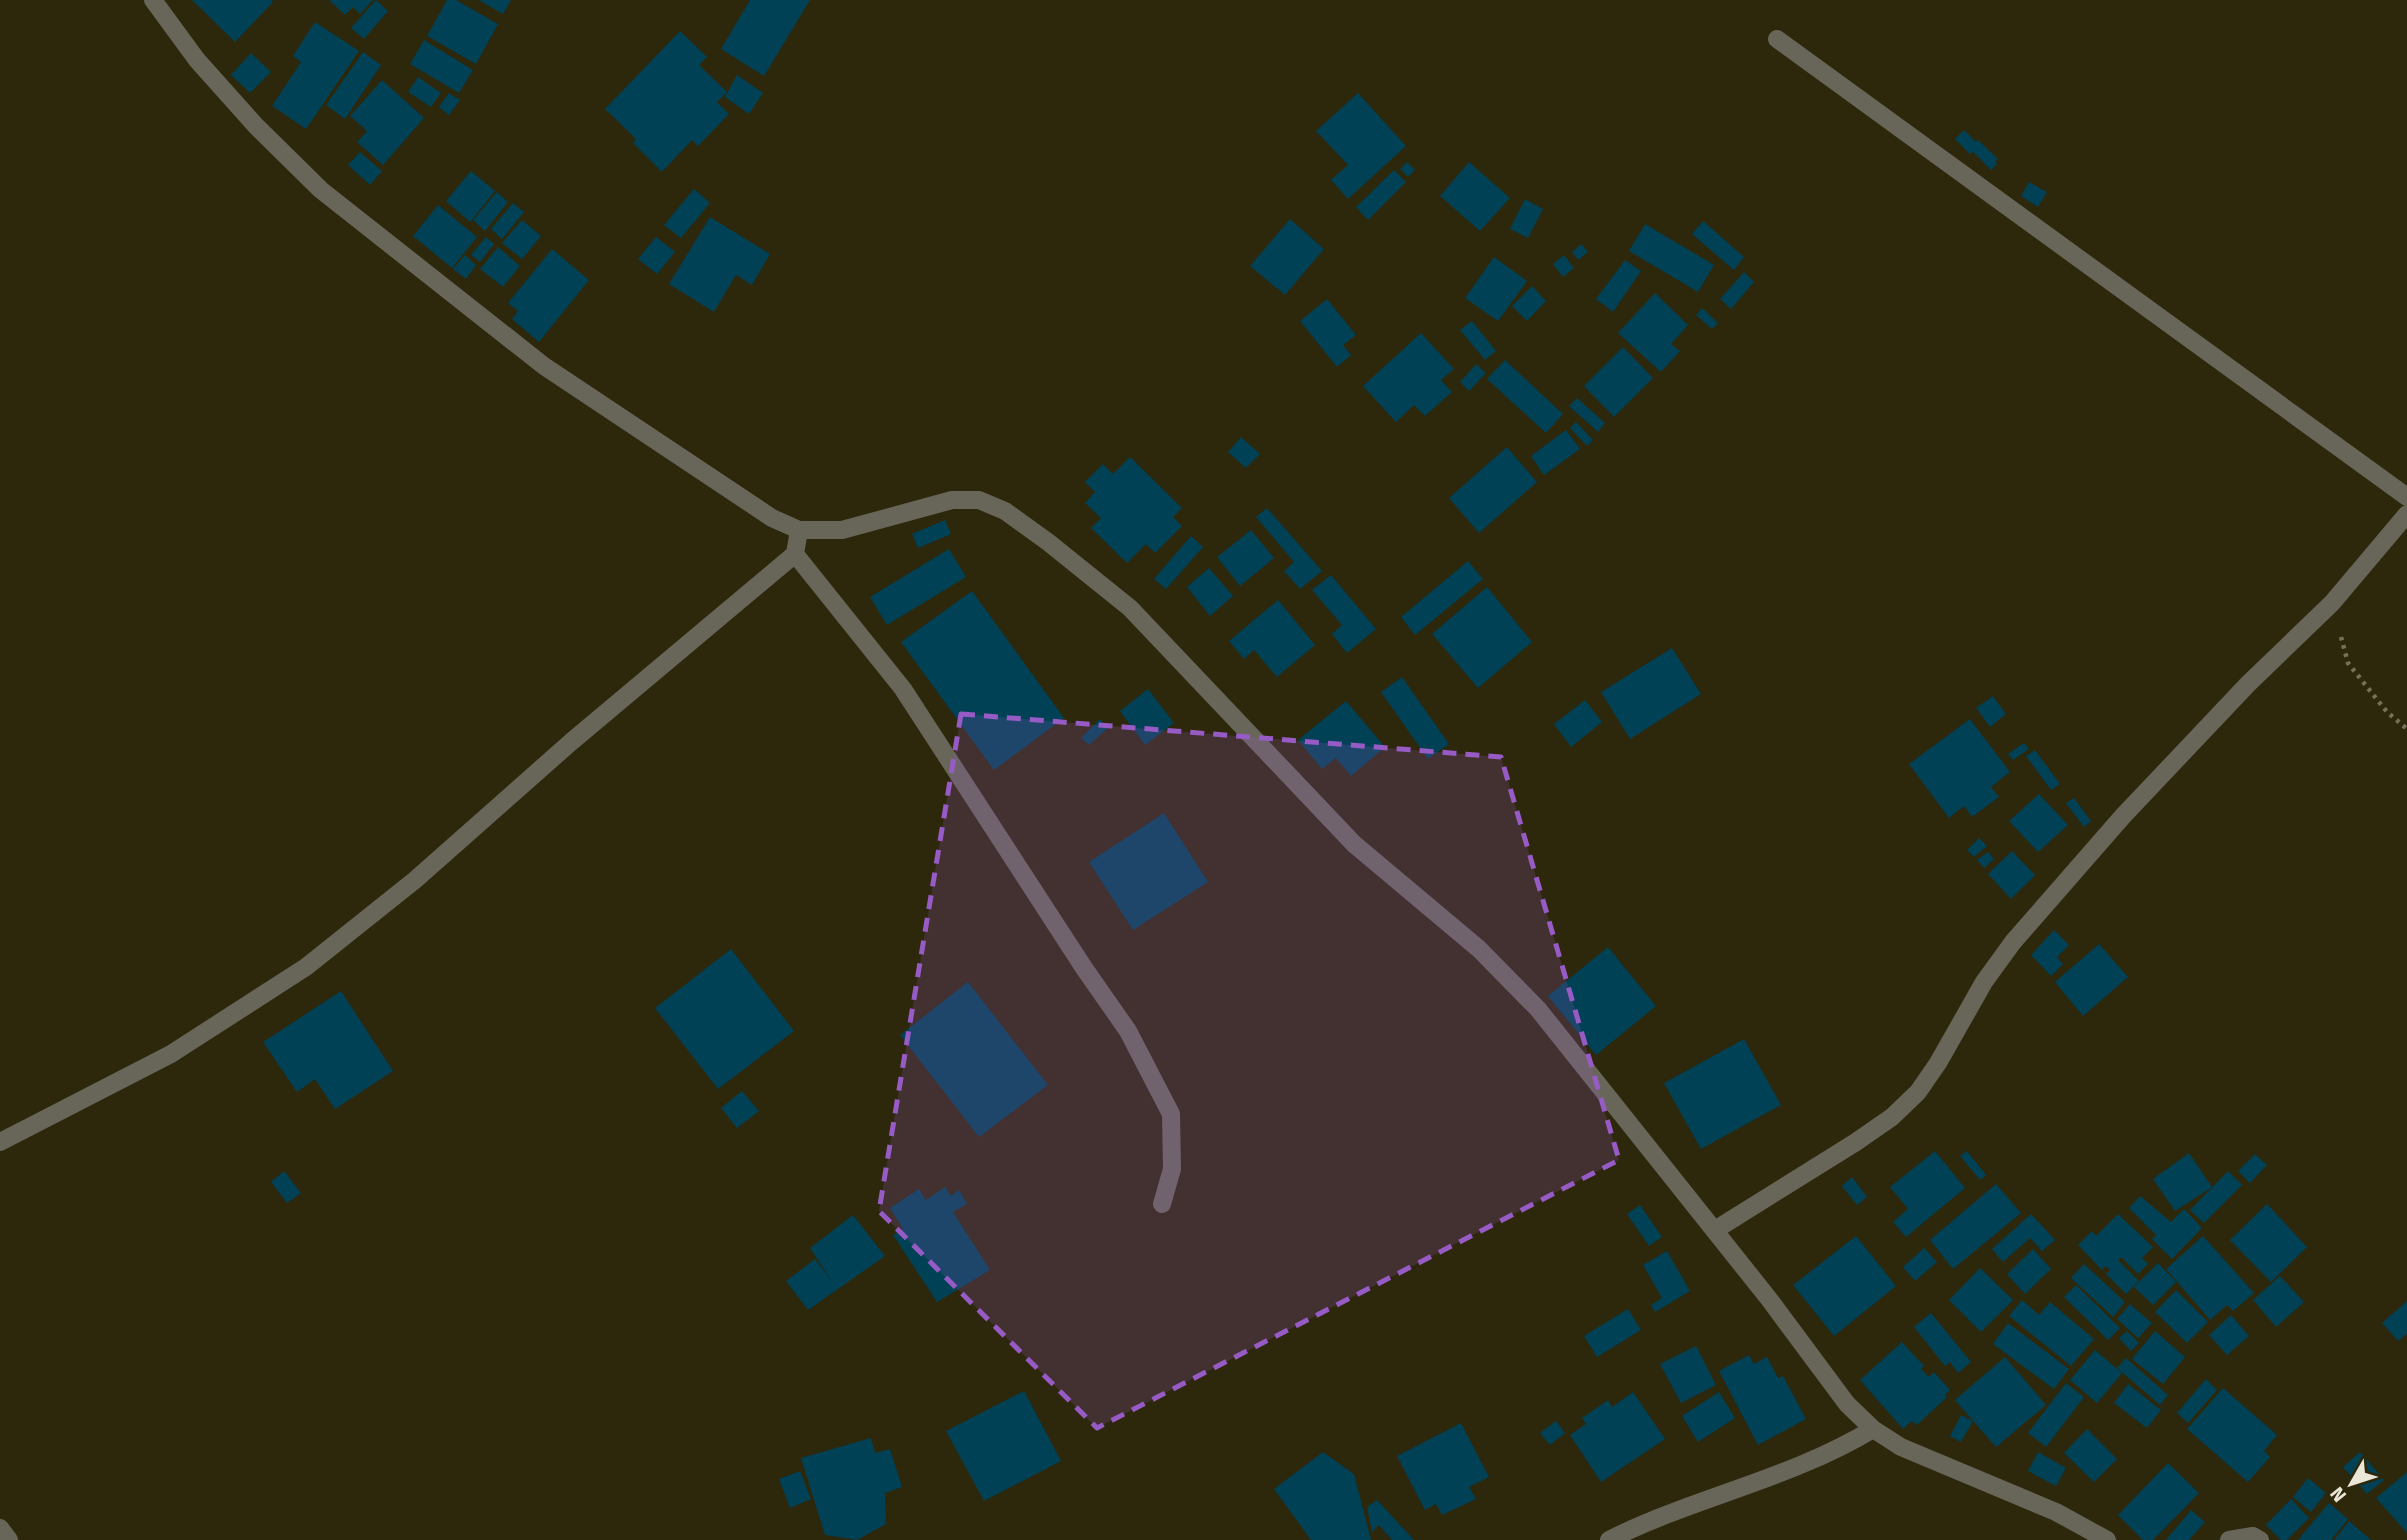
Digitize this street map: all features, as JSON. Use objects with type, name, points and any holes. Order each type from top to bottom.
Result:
[{"type":"street","points":[[153,0],[197,61],[256,126],[320,190],[544,366],[772,518],[799,530],[842,530],[953,500],[979,500],[1005,511],[1048,542],[1130,608],[1354,844],[1479,949],[1538,1009],[1716,1230],[1847,1404],[1873,1429],[1901,1447],[2056,1512],[2107,1540]]},
{"type":"street","points":[[1777,38],[2407,497]]},
{"type":"street","points":[[1716,1230],[1892,1118],[1918,1092],[1938,1063],[1984,982],[2013,942],[2123,816],[2219,714],[2332,603],[2407,514]]},
{"type":"street","points":[[0,1142],[171,1054],[306,967],[415,880],[571,742],[795,554],[799,530]]},
{"type":"street","points":[[795,554],[903,689],[1084,968],[1128,1031],[1171,1114],[1172,1169],[1162,1204]]},
{"type":"street","points":[[1609,1540],[1645,1522],[1827,1455],[1873,1429]]},
{"type":"street","points":[[0,1528],[9,1540]]},
{"type":"street","points":[[2230,1540],[2253,1536],[2260,1540]]},
{"type":"path","points":[[2332,603],[2347,663],[2387,712],[2407,729]]},
{"type":"highlighted area","points":[[961,714],[1501,757],[1619,1160],[1097,1428],[879,1211]]},
{"type":"building","points":[[192,0],[271,0],[273,2],[235,42]]},
{"type":"building","points":[[329,0],[373,0],[360,14],[353,7],[345,15]]},
{"type":"building","points":[[376,0],[388,11],[364,39],[351,28]]},
{"type":"building","points":[[447,0],[456,0],[498,24],[476,64],[427,36]]},
{"type":"building","points":[[479,0],[511,0],[503,14]]},
{"type":"building","points":[[750,0],[810,0],[764,76],[721,49]]},
{"type":"building","points":[[315,22],[359,51],[306,129],[272,106],[301,62],[293,56]]},
{"type":"building","points":[[680,31],[707,57],[699,65],[727,92],[717,102],[729,114],[698,146],[692,140],[662,172],[633,143],[636,139],[605,109]]},
{"type":"building","points":[[424,40],[473,70],[459,93],[410,64]]},
{"type":"building","points":[[363,52],[381,65],[345,119],[326,105]]},
{"type":"building","points":[[251,53],[271,72],[250,93],[231,75]]},
{"type":"building","points":[[737,75],[763,93],[749,114],[725,97]]},
{"type":"building","points":[[418,77],[441,93],[431,107],[408,92]]},
{"type":"building","points":[[382,80],[424,118],[383,165],[357,142],[367,131],[350,116]]},
{"type":"building","points":[[449,93],[460,100],[449,115],[439,107]]},
{"type":"building","points":[[1358,93],[1406,146],[1348,199],[1331,180],[1348,165],[1316,131]]},
{"type":"building","points":[[1964,130],[1998,159],[1991,170],[1955,139]]},
{"type":"building","points":[[360,152],[382,171],[370,185],[348,165]]},
{"type":"building","points":[[1407,162],[1415,170],[1408,177],[1400,169]]},
{"type":"building","points":[[1469,162],[1510,198],[1480,231],[1440,196]]},
{"type":"building","points":[[1394,170],[1406,182],[1368,220],[1356,207]]},
{"type":"building","points":[[471,171],[495,191],[470,222],[446,201]]},
{"type":"building","points":[[2029,182],[2047,192],[2038,207],[2021,196]]},
{"type":"building","points":[[694,189],[710,203],[681,238],[664,225]]},
{"type":"building","points":[[497,192],[508,202],[485,231],[473,220]]},
{"type":"building","points":[[1525,199],[1543,209],[1528,238],[1510,229]]},
{"type":"building","points":[[513,203],[524,212],[502,239],[491,229]]},
{"type":"building","points":[[438,205],[477,237],[452,268],[413,236]]},
{"type":"building","points":[[710,217],[770,254],[752,285],[736,275],[714,312],[669,284]]},
{"type":"building","points":[[1290,219],[1324,249],[1285,295],[1250,266]]},
{"type":"building","points":[[522,220],[541,236],[522,259],[502,243]]},
{"type":"building","points":[[1703,221],[1744,257],[1734,270],[1692,234]]},
{"type":"building","points":[[1645,224],[1714,265],[1698,292],[1629,251]]},
{"type":"building","points":[[486,237],[494,244],[480,262],[471,255]]},
{"type":"building","points":[[656,237],[675,252],[657,274],[638,259]]},
{"type":"building","points":[[1581,244],[1588,252],[1578,260],[1572,252]]},
{"type":"building","points":[[498,247],[520,266],[503,287],[480,269]]},
{"type":"building","points":[[552,249],[589,280],[539,342],[512,319],[518,311],[508,303]]},
{"type":"building","points":[[465,255],[476,265],[466,279],[453,269]]},
{"type":"building","points":[[1564,255],[1574,268],[1563,277],[1553,264]]},
{"type":"building","points":[[1494,257],[1527,281],[1498,321],[1465,298]]},
{"type":"building","points":[[1625,260],[1641,271],[1613,312],[1596,299]]},
{"type":"building","points":[[1744,272],[1754,282],[1731,309],[1720,299]]},
{"type":"building","points":[[1532,286],[1546,301],[1527,321],[1512,306]]},
{"type":"building","points":[[1655,293],[1688,325],[1671,344],[1680,351],[1661,372],[1618,333]]},
{"type":"building","points":[[1327,299],[1356,335],[1343,345],[1351,355],[1337,367],[1300,321]]},
{"type":"building","points":[[1702,308],[1718,323],[1712,329],[1696,315]]},
{"type":"building","points":[[1472,321],[1496,351],[1485,360],[1460,330]]},
{"type":"building","points":[[1421,333],[1454,369],[1441,380],[1452,392],[1425,416],[1414,405],[1396,422],[1363,386]]},
{"type":"building","points":[[1623,347],[1653,378],[1614,417],[1584,386]]},
{"type":"building","points":[[1505,360],[1563,414],[1546,433],[1487,379]]},
{"type":"building","points":[[1476,364],[1486,373],[1469,391],[1460,382]]},
{"type":"building","points":[[1577,398],[1605,423],[1598,432],[1569,406]]},
{"type":"building","points":[[1576,422],[1593,440],[1587,446],[1570,428]]},
{"type":"building","points":[[1566,430],[1580,449],[1544,475],[1531,456]]},
{"type":"building","points":[[1241,437],[1260,454],[1246,468],[1228,452]]},
{"type":"building","points":[[1507,447],[1537,482],[1479,533],[1449,498]]},
{"type":"building","points":[[1130,457],[1182,508],[1173,517],[1182,526],[1155,553],[1146,544],[1127,563],[1091,528],[1101,518],[1085,503],[1095,492],[1085,482],[1103,464],[1113,474]]},
{"type":"building","points":[[1267,508],[1322,571],[1300,589],[1284,571],[1294,562],[1256,517]]},
{"type":"building","points":[[945,520],[951,534],[918,548],[912,534]]},
{"type":"building","points":[[1251,530],[1274,558],[1240,586],[1217,557]]},
{"type":"building","points":[[1191,536],[1203,547],[1166,589],[1154,579]]},
{"type":"building","points":[[949,549],[966,577],[887,625],[870,597]]},
{"type":"building","points":[[1468,561],[1483,579],[1415,635],[1401,617]]},
{"type":"building","points":[[1209,568],[1233,596],[1210,616],[1187,587]]},
{"type":"building","points":[[1331,575],[1376,629],[1347,653],[1332,634],[1342,625],[1312,590]]},
{"type":"building","points":[[1487,587],[1532,642],[1478,688],[1432,634]]},
{"type":"building","points":[[972,591],[1064,718],[994,770],[901,642]]},
{"type":"building","points":[[1278,600],[1315,645],[1277,677],[1254,650],[1244,659],[1229,641]]},
{"type":"building","points":[[1672,648],[1701,694],[1630,739],[1601,692]]},
{"type":"building","points":[[1402,677],[1449,744],[1428,759],[1381,692]]},
{"type":"building","points":[[1148,689],[1174,723],[1145,745],[1120,711]]},
{"type":"building","points":[[1993,696],[2006,714],[1990,727],[1976,708]]},
{"type":"building","points":[[1585,700],[1602,722],[1571,747],[1554,724]]},
{"type":"building","points":[[1346,701],[1385,747],[1351,776],[1336,758],[1322,769],[1298,740]]},
{"type":"building","points":[[1100,719],[1108,728],[1089,745],[1081,738]]},
{"type":"building","points":[[1970,719],[2010,772],[1991,787],[1999,797],[1972,817],[1964,806],[1949,818],[1909,764]]},
{"type":"building","points":[[2024,743],[2029,749],[2013,760],[2008,754]]},
{"type":"building","points":[[2035,750],[2060,784],[2051,790],[2026,756]]},
{"type":"building","points":[[2039,794],[2068,825],[2038,852],[2009,821]]},
{"type":"building","points":[[2074,798],[2091,821],[2084,827],[2066,803]]},
{"type":"building","points":[[1164,813],[1208,882],[1133,930],[1089,862]]},
{"type":"building","points":[[1979,838],[1987,846],[1974,857],[1967,850]]},
{"type":"building","points":[[2012,851],[2035,875],[2011,899],[1988,874]]},
{"type":"building","points":[[1988,852],[1994,859],[1984,868],[1977,860]]},
{"type":"building","points":[[2054,930],[2069,945],[2057,957],[2063,964],[2051,976],[2031,955]]},
{"type":"building","points":[[2099,944],[2128,977],[2083,1016],[2055,982]]},
{"type":"building","points":[[1608,947],[1656,1006],[1596,1055],[1548,996]]},
{"type":"building","points":[[731,949],[794,1031],[718,1089],[655,1008]]},
{"type":"building","points":[[968,982],[1048,1085],[979,1137],[900,1035]]},
{"type":"building","points":[[341,991],[393,1071],[335,1109],[315,1079],[297,1092],[263,1042]]},
{"type":"building","points":[[1744,1039],[1781,1105],[1701,1149],[1664,1083]]},
{"type":"building","points":[[742,1091],[759,1111],[737,1128],[721,1108]]},
{"type":"building","points":[[1935,1151],[1965,1188],[1906,1237],[1893,1222],[1908,1209],[1890,1187]]},
{"type":"building","points":[[1967,1151],[1986,1175],[1980,1180],[1960,1156]]},
{"type":"building","points":[[2189,1153],[2212,1187],[2175,1211],[2153,1179]]},
{"type":"building","points":[[2255,1154],[2267,1165],[2250,1183],[2238,1171]]},
{"type":"building","points":[[284,1171],[301,1193],[287,1203],[271,1182]]},
{"type":"building","points":[[2228,1171],[2242,1185],[2204,1223],[2190,1210]]},
{"type":"building","points":[[1852,1177],[1867,1197],[1857,1205],[1842,1186]]},
{"type":"building","points":[[1996,1184],[2021,1213],[1953,1269],[1930,1240]]},
{"type":"building","points":[[945,1187],[951,1196],[959,1190],[967,1204],[953,1212],[990,1270],[937,1302],[893,1235],[903,1229],[890,1208],[919,1189],[926,1200]]},
{"type":"building","points":[[2140,1196],[2171,1222],[2184,1209],[2202,1228],[2172,1259],[2152,1239],[2156,1235],[2129,1208]]},
{"type":"building","points":[[2267,1204],[2307,1247],[2271,1282],[2230,1240]]},
{"type":"building","points":[[1640,1205],[1662,1237],[1649,1246],[1627,1214]]},
{"type":"building","points":[[2031,1214],[2055,1240],[2042,1251],[2030,1238],[2003,1262],[1992,1249]]},
{"type":"building","points":[[2118,1214],[2153,1247],[2142,1258],[2148,1264],[2138,1274],[2121,1257],[2118,1260],[2139,1281],[2126,1294],[2106,1274],[2110,1270],[2106,1266],[2102,1270],[2078,1245],[2092,1231],[2096,1236]]},
{"type":"building","points":[[853,1215],[885,1256],[808,1310],[786,1281],[815,1259],[832,1281],[810,1248]]},
{"type":"building","points":[[1856,1236],[1896,1286],[1834,1336],[1793,1285]]},
{"type":"building","points":[[2203,1236],[2254,1293],[2233,1311],[2227,1305],[2210,1320],[2166,1269]]},
{"type":"building","points":[[1924,1248],[1937,1262],[1915,1281],[1903,1267]]},
{"type":"building","points":[[2033,1249],[2051,1269],[2025,1294],[2007,1274]]},
{"type":"building","points":[[1667,1251],[1690,1291],[1655,1312],[1651,1305],[1662,1298],[1643,1265]]},
{"type":"building","points":[[2158,1263],[2176,1282],[2153,1305],[2134,1287]]},
{"type":"building","points":[[2084,1264],[2125,1302],[2113,1317],[2071,1278]]},
{"type":"building","points":[[1980,1268],[2013,1300],[1981,1332],[1949,1300]]},
{"type":"building","points":[[2280,1276],[2304,1302],[2276,1327],[2253,1300]]},
{"type":"building","points":[[2076,1285],[2120,1328],[2108,1340],[2064,1297]]},
{"type":"building","points":[[2176,1290],[2208,1322],[2187,1343],[2155,1312]]},
{"type":"building","points":[[2022,1300],[2039,1315],[2050,1302],[2094,1339],[2071,1366],[2009,1316]]},
{"type":"building","points":[[2407,1301],[2407,1334],[2398,1341],[2382,1323]]},
{"type":"building","points":[[2130,1304],[2152,1323],[2138,1338],[2117,1319]]},
{"type":"building","points":[[1628,1309],[1641,1330],[1597,1357],[1584,1336]]},
{"type":"building","points":[[1931,1313],[1971,1362],[1958,1373],[1950,1362],[1945,1366],[1914,1327]]},
{"type":"building","points":[[2231,1315],[2249,1336],[2227,1355],[2209,1335]]},
{"type":"building","points":[[2008,1323],[2069,1369],[2054,1389],[1993,1344]]},
{"type":"building","points":[[2127,1331],[2139,1343],[2131,1351],[2119,1338]]},
{"type":"building","points":[[2155,1331],[2185,1357],[2163,1384],[2132,1359]]},
{"type":"building","points":[[1902,1342],[1924,1366],[1921,1369],[1929,1377],[1934,1372],[1950,1390],[1945,1395],[1947,1397],[1917,1425],[1912,1421],[1903,1429],[1860,1380]]},
{"type":"building","points":[[1696,1346],[1716,1385],[1681,1403],[1660,1364]]},
{"type":"building","points":[[2095,1350],[2122,1373],[2097,1403],[2070,1380]]},
{"type":"building","points":[[1749,1355],[1754,1364],[1767,1357],[1778,1378],[1783,1376],[1806,1419],[1758,1445],[1719,1371]]},
{"type":"building","points":[[2005,1357],[2046,1405],[1996,1447],[1955,1400]]},
{"type":"building","points":[[2126,1358],[2168,1395],[2160,1405],[2117,1368]]},
{"type":"building","points":[[2206,1379],[2217,1390],[2188,1423],[2177,1413]]},
{"type":"building","points":[[2066,1383],[2084,1397],[2046,1447],[2028,1433]]},
{"type":"building","points":[[2128,1384],[2161,1410],[2147,1428],[2114,1403]]},
{"type":"building","points":[[2223,1388],[2277,1435],[2264,1451],[2270,1457],[2248,1482],[2187,1429]]},
{"type":"building","points":[[1024,1391],[1061,1461],[984,1501],[946,1431]]},
{"type":"building","points":[[1633,1392],[1665,1439],[1601,1482],[1570,1435],[1586,1424],[1582,1418],[1608,1400],[1612,1407]]},
{"type":"building","points":[[1719,1392],[1735,1418],[1698,1442],[1682,1416]]},
{"type":"building","points":[[1961,1415],[1973,1421],[1961,1442],[1950,1436]]},
{"type":"building","points":[[1556,1421],[1565,1433],[1550,1445],[1540,1433]]},
{"type":"building","points":[[1461,1423],[1489,1477],[1469,1487],[1476,1499],[1442,1515],[1436,1504],[1425,1510],[1397,1456]]},
{"type":"building","points":[[2087,1429],[2117,1459],[2094,1482],[2064,1453]]},
{"type":"building","points":[[871,1438],[875,1453],[890,1449],[902,1487],[885,1493],[886,1524],[857,1540],[825,1535],[801,1458]]},
{"type":"building","points":[[1323,1452],[1354,1474],[1371,1540],[1311,1540],[1274,1489]]},
{"type":"building","points":[[2038,1452],[2066,1468],[2056,1486],[2028,1471]]},
{"type":"building","points":[[2360,1452],[2384,1480],[2367,1494],[2343,1467]]},
{"type":"building","points":[[2168,1463],[2199,1493],[2153,1540],[2143,1540],[2118,1515]]},
{"type":"building","points":[[800,1471],[811,1499],[790,1508],[779,1479]]},
{"type":"building","points":[[2407,1472],[2407,1533],[2376,1498]]},
{"type":"building","points":[[2308,1478],[2326,1493],[2311,1512],[2293,1497]]},
{"type":"building","points":[[2291,1499],[2309,1518],[2287,1540],[2281,1540],[2266,1525]]},
{"type":"building","points":[[1377,1500],[1414,1540],[1392,1540],[1379,1525],[1372,1532],[1367,1507]]},
{"type":"building","points":[[2329,1503],[2348,1519],[2331,1540],[2298,1540]]},
{"type":"building","points":[[2191,1510],[2205,1522],[2189,1540],[2166,1540]]},
{"type":"building","points":[[2349,1521],[2371,1540],[2334,1540]]}]
